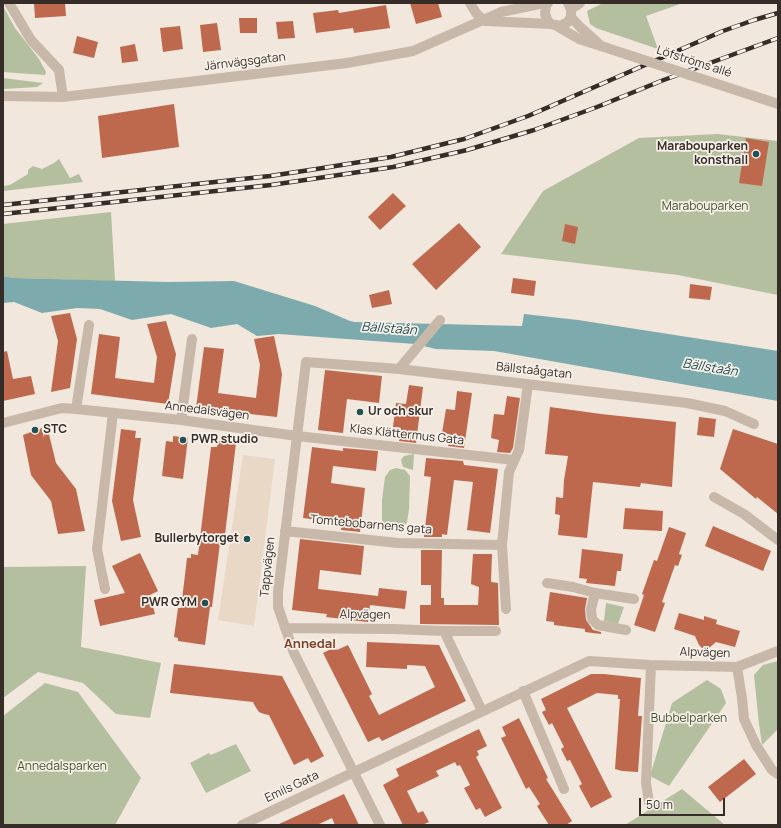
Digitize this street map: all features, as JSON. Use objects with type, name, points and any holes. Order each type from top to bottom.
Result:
[{"type":"street","points":[[9,3],[30,40],[59,70],[63,97]]},
{"type":"street","points":[[470,3],[476,13],[484,21]]},
{"type":"street","name":"Järnvägsgatan","points":[[3,96],[63,97],[347,63],[413,51],[484,21],[501,12],[544,3]]},
{"type":"street","points":[[548,3],[545,14],[548,21],[553,25],[568,22],[573,8]]},
{"type":"street","name":"Löfströms allé","points":[[573,8],[580,27],[602,46]]},
{"type":"street","name":"Järnvägsgatan","points":[[484,21],[553,25]]},
{"type":"street","name":"Löfströms allé","points":[[553,25],[579,39],[778,104]]},
{"type":"street","points":[[399,369],[440,320]]},
{"type":"street","points":[[76,409],[89,325]]},
{"type":"street","points":[[182,420],[192,339]]},
{"type":"street","name":"Bällstaågatan","points":[[306,362],[399,369],[687,403],[725,411],[754,424]]},
{"type":"street","name":"Tappvägen","points":[[306,362],[278,592],[278,607],[295,655],[380,825]]},
{"type":"street","points":[[506,609],[502,545],[509,472],[519,450],[528,384]]},
{"type":"street","name":"Annedalsvägen","points":[[3,423],[62,408],[182,420],[297,436]]},
{"type":"street","points":[[105,589],[97,549],[113,413]]},
{"type":"street","name":"Klas Klättermus Gata","points":[[297,436],[514,460]]},
{"type":"street","points":[[714,498],[744,514],[778,540]]},
{"type":"street","name":"Tomtebobarnens gata","points":[[285,531],[398,543],[502,545]]},
{"type":"street","points":[[547,582],[634,599]]},
{"type":"street","points":[[595,592],[591,609],[592,619],[598,625],[626,630]]},
{"type":"street","name":"Alpvägen","points":[[285,628],[372,628],[496,632]]},
{"type":"street","points":[[444,631],[482,711]]},
{"type":"street","name":"Alpvägen","points":[[354,773],[523,691],[589,661],[652,665],[737,667],[778,651]]},
{"type":"street","points":[[649,803],[646,783],[652,665]]},
{"type":"street","points":[[737,667],[744,719],[756,745],[772,770],[778,774]]},
{"type":"street","points":[[523,691],[564,788]]},
{"type":"street","name":"Emils Gata","points":[[248,824],[354,773]]},
{"type":"green space","points":[[603,3],[683,3],[646,16],[658,49],[596,28],[590,24],[587,11]]},
{"type":"green space","points":[[3,6],[15,28],[39,59],[46,72],[45,75],[3,72]]},
{"type":"green space","points":[[3,78],[43,83],[37,87],[4,89]]},
{"type":"green space","name":"Marabouparken","points":[[718,134],[778,141],[778,295],[678,275],[501,254],[543,191],[639,138]]},
{"type":"green space","points":[[59,159],[70,178],[79,174],[83,182],[3,191],[3,186],[10,185],[28,174],[28,170],[33,166],[42,169]]},
{"type":"green space","points":[[111,212],[115,281],[14,278],[3,276],[3,224]]},
{"type":"green space","points":[[414,454],[413,470],[403,467],[401,460],[404,456]]},
{"type":"green space","points":[[396,468],[405,470],[410,476],[409,509],[407,522],[402,530],[386,527],[382,520],[382,500],[385,477],[390,470]]},
{"type":"green space","points":[[86,566],[81,647],[161,663],[150,718],[116,714],[83,683],[38,672],[3,698],[3,567]]},
{"type":"green space","points":[[606,603],[624,607],[618,624],[604,621]]},
{"type":"green space","points":[[778,661],[778,729],[762,745],[754,675],[763,665]]},
{"type":"green space","name":"Bubbelparken","points":[[707,680],[721,689],[726,703],[669,786],[650,776],[672,703]]},
{"type":"green space","name":"Annedalsparken","points":[[45,683],[78,692],[141,778],[115,825],[3,825],[3,716]]},
{"type":"green space","points":[[236,744],[251,771],[206,793],[190,763],[209,753],[211,755]]},
{"type":"green space","points":[[682,789],[725,825],[625,825]]},
{"type":"shaded area","name":"Bullerbytorget","points":[[243,455],[275,459],[254,626],[218,620]]},
{"type":"water","name":"Bällstaån","points":[[3,276],[14,278],[168,282],[234,281],[315,306],[355,322],[522,326],[524,314],[578,320],[778,351],[778,401],[494,351],[436,349],[415,344],[279,334],[257,336],[237,324],[211,328],[171,314],[132,320],[100,309],[77,308],[42,313],[14,302],[3,303]]},
{"type":"building","points":[[34,3],[65,3],[66,16],[35,18]]},
{"type":"building","points":[[410,3],[438,3],[442,17],[416,24]]},
{"type":"building","points":[[386,5],[390,28],[354,33],[353,28],[316,33],[313,13],[338,10],[339,13]]},
{"type":"building","points":[[239,18],[257,18],[257,33],[240,33]]},
{"type":"building","points":[[293,21],[295,38],[278,39],[276,22]]},
{"type":"building","points":[[217,23],[221,50],[203,52],[200,25]]},
{"type":"building","points":[[180,26],[183,49],[163,52],[160,28]]},
{"type":"building","points":[[77,36],[98,42],[94,58],[73,53]]},
{"type":"building","points":[[135,44],[138,61],[122,63],[120,47]]},
{"type":"building","points":[[174,104],[179,147],[102,158],[98,116]]},
{"type":"building","name":"Marabouparken konsthall","points":[[746,138],[769,142],[762,186],[739,183]]},
{"type":"building","points":[[393,193],[406,206],[380,230],[368,217]]},
{"type":"building","points":[[459,223],[481,247],[436,290],[412,264]]},
{"type":"building","points":[[565,224],[578,227],[575,244],[562,241]]},
{"type":"building","points":[[513,278],[536,281],[534,296],[511,293]]},
{"type":"building","points":[[690,284],[712,287],[710,300],[689,298]]},
{"type":"building","points":[[389,290],[392,304],[372,308],[369,295]]},
{"type":"building","points":[[70,313],[77,339],[70,388],[51,392],[58,341],[51,316]]},
{"type":"building","points":[[166,321],[176,354],[168,404],[91,394],[99,334],[120,337],[115,378],[154,383],[157,357],[147,324]]},
{"type":"building","points":[[274,336],[282,374],[277,417],[196,408],[204,347],[224,349],[218,393],[256,398],[260,365],[254,339]]},
{"type":"building","points":[[7,351],[13,379],[31,376],[35,394],[3,401],[3,352]]},
{"type":"building","points":[[325,370],[382,376],[379,403],[347,399],[343,433],[318,430]]},
{"type":"building","points":[[409,385],[423,387],[416,443],[399,441],[401,428],[393,427],[396,403],[406,404]]},
{"type":"building","points":[[457,391],[472,393],[464,448],[448,446],[449,434],[442,433],[446,409],[455,410]]},
{"type":"building","points":[[507,396],[520,398],[513,448],[510,453],[497,452],[499,440],[491,438],[494,414],[504,415]]},
{"type":"building","points":[[550,407],[676,422],[672,487],[641,483],[640,487],[593,482],[587,538],[558,535],[560,515],[555,514],[556,497],[563,498],[568,456],[545,454]]},
{"type":"building","points":[[699,417],[716,419],[714,437],[697,435]]},
{"type":"building","points":[[46,422],[56,463],[76,489],[85,531],[58,534],[51,501],[31,475],[23,435],[42,428],[44,438]]},
{"type":"building","points":[[121,429],[136,431],[135,438],[141,438],[133,500],[141,537],[121,541],[112,501]]},
{"type":"building","points":[[733,429],[778,444],[778,514],[757,497],[756,499],[720,469]]},
{"type":"building","points":[[173,436],[188,438],[183,479],[162,476],[166,441],[173,442]]},
{"type":"building","points":[[218,441],[236,443],[224,543],[220,543],[212,607],[210,607],[205,645],[178,641],[178,638],[174,637],[178,608],[181,608],[187,558],[191,558],[191,554],[198,555],[211,447],[217,447]]},
{"type":"building","points":[[312,447],[343,451],[343,448],[378,451],[376,471],[333,466],[331,483],[365,488],[360,532],[341,530],[342,523],[303,518]]},
{"type":"building","points":[[426,458],[463,461],[464,465],[498,469],[490,533],[467,530],[473,482],[454,480],[447,535],[442,534],[442,537],[424,537],[431,477],[424,476]]},
{"type":"building","points":[[625,508],[663,511],[662,531],[623,529]]},
{"type":"building","points":[[713,526],[771,551],[763,571],[705,546]]},
{"type":"building","points":[[669,527],[686,533],[679,554],[682,555],[678,566],[675,565],[662,602],[665,603],[655,632],[634,625],[644,595],[642,594],[654,560],[657,561]]},
{"type":"building","points":[[300,539],[364,546],[361,575],[320,570],[318,589],[378,596],[379,588],[407,591],[405,609],[370,605],[368,622],[326,617],[327,614],[292,610]]},
{"type":"building","points":[[582,549],[623,554],[621,571],[617,571],[615,586],[586,583],[587,579],[579,578]]},
{"type":"building","points":[[421,550],[442,550],[441,598],[444,598],[444,605],[478,605],[479,587],[471,584],[473,554],[492,554],[491,582],[498,583],[499,625],[420,624],[420,605],[431,605],[431,585],[421,585]]},
{"type":"building","points":[[140,553],[158,591],[150,595],[155,614],[100,626],[94,600],[125,593],[112,566]]},
{"type":"building","points":[[550,592],[587,598],[585,609],[586,620],[593,630],[601,632],[601,634],[585,632],[585,629],[554,625],[554,622],[546,621]]},
{"type":"building","points":[[679,613],[704,620],[704,616],[717,620],[716,624],[740,631],[735,647],[716,642],[709,648],[702,648],[695,636],[674,629]]},
{"type":"building","points":[[367,642],[439,645],[466,701],[382,741],[379,737],[368,742],[323,653],[335,647],[337,650],[348,645],[372,694],[369,696],[379,715],[435,687],[425,666],[407,665],[407,669],[366,667]]},
{"type":"building","points":[[174,664],[282,676],[324,756],[311,763],[308,758],[294,765],[269,715],[259,712],[253,702],[170,693]]},
{"type":"building","points":[[591,674],[641,678],[638,716],[642,716],[638,772],[622,771],[615,769],[620,699],[618,699],[618,695],[597,693],[567,708],[612,797],[591,808],[579,786],[582,784],[570,760],[567,761],[561,749],[564,747],[552,723],[549,725],[542,712],[546,710],[541,699]]},
{"type":"building","points":[[519,718],[548,778],[546,779],[572,821],[566,825],[549,825],[537,806],[540,804],[529,787],[526,789],[501,738],[506,736],[502,727]]},
{"type":"building","points":[[479,729],[487,746],[477,751],[479,755],[476,757],[502,808],[485,817],[480,808],[476,810],[464,788],[470,785],[460,765],[457,766],[455,762],[436,771],[439,776],[407,791],[418,813],[423,811],[429,822],[422,825],[403,825],[383,785],[399,776],[396,769]]},
{"type":"building","points":[[744,759],[756,774],[720,802],[708,787]]},
{"type":"building","points":[[344,794],[359,825],[335,825],[332,818],[317,825],[277,825]]},
{"type":"railway","points":[[3,205],[270,176],[391,157],[464,139],[528,116],[723,31],[778,13]]},
{"type":"railway","points":[[3,214],[271,185],[393,167],[467,150],[534,130],[778,38]]},
{"type":"place","name":"Marabouparken konsthall","points":[[756,154]]},
{"type":"place","name":"Ur och skur","points":[[360,412]]},
{"type":"place","name":"STC","points":[[35,430]]},
{"type":"place","name":"PWR studio","points":[[183,440]]},
{"type":"place","name":"Bullerbytorget","points":[[247,539]]},
{"type":"place","name":"PWR GYM","points":[[205,603]]},
{"type":"district","name":"Annedal","points":[[310,644]]}]
